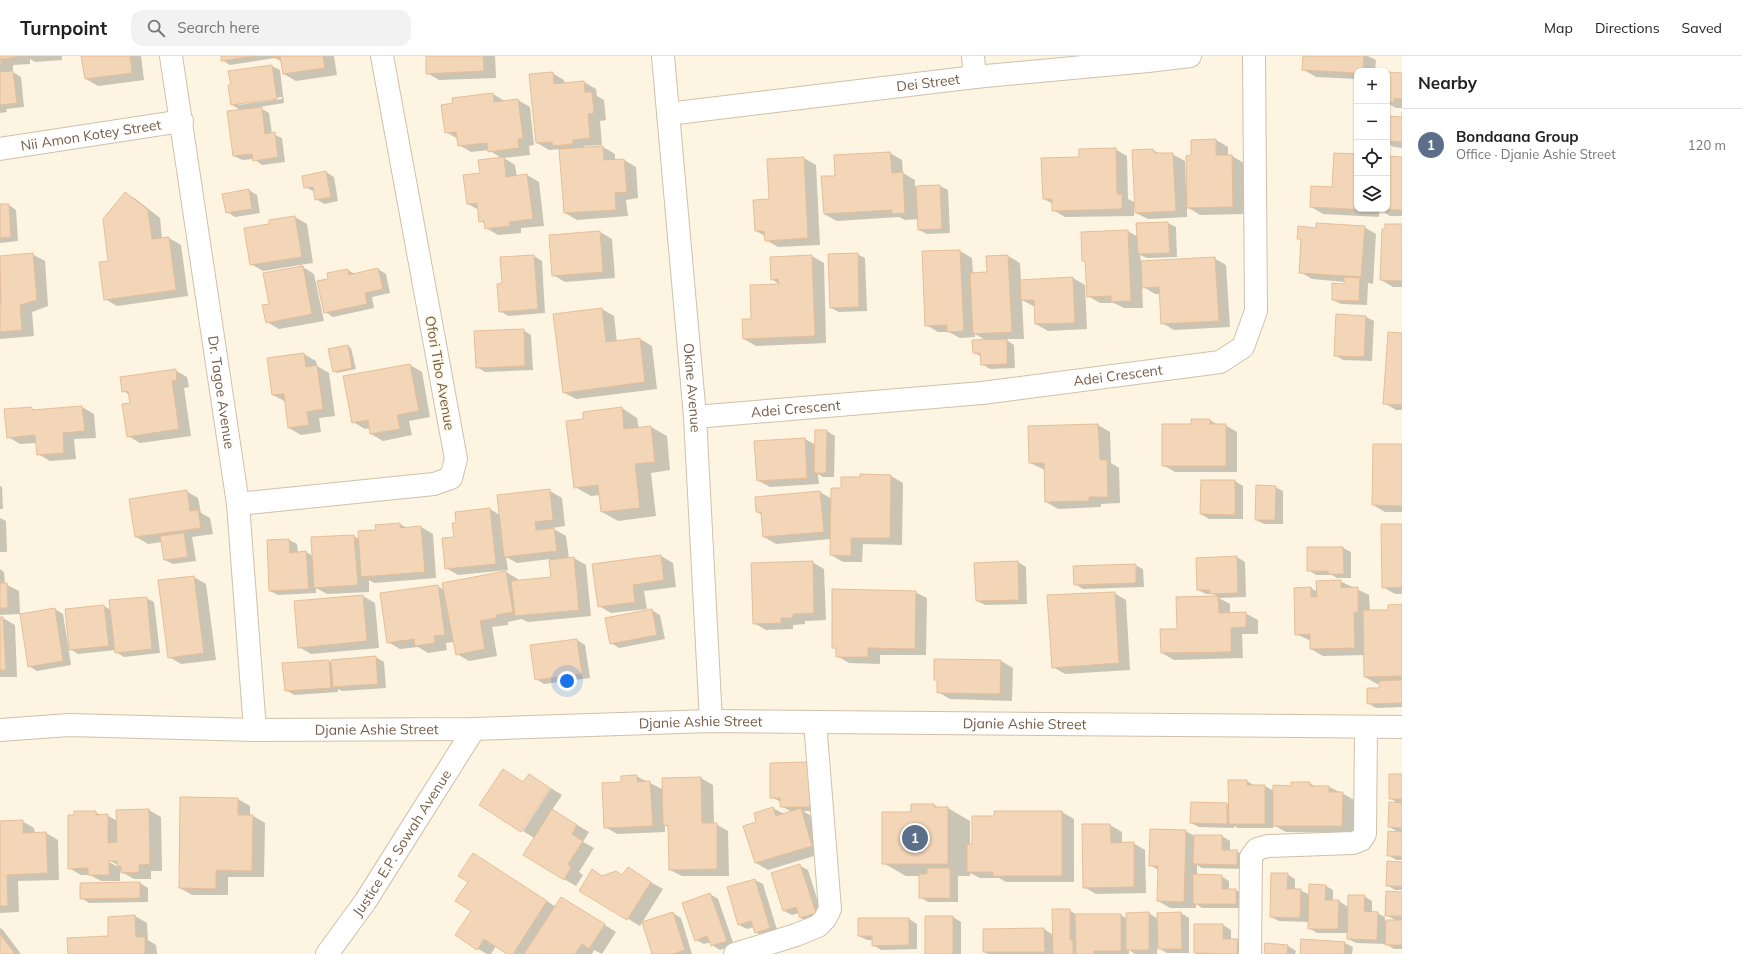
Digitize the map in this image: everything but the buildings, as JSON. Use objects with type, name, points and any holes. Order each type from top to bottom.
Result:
[{"type":"street","name":"Dr. Tagoe Avenue","points":[[171,56],[182,121],[238,504],[255,730]]},
{"type":"street","name":"Ofori Tibo Avenue","points":[[238,504],[434,484],[451,478],[456,459],[382,56]]},
{"type":"street","name":"Okine Avenue","points":[[662,56],[696,417],[711,721]]},
{"type":"street","name":"Dei Street","points":[[668,114],[974,66],[1148,61],[1190,56]]},
{"type":"street","name":"Adei Crescent","points":[[696,417],[982,393],[1220,362],[1243,347],[1256,311],[1254,56]]},
{"type":"street","name":"Nii Amon Kotey Street","points":[[0,149],[182,121]]},
{"type":"street","name":"Djanie Ashie Street","points":[[0,730],[69,725],[255,730],[474,729],[711,721],[1402,727]]},
{"type":"street","points":[[735,954],[796,935],[818,926],[825,919],[830,909],[815,722]]},
{"type":"street","points":[[1250,954],[1251,857],[1257,849],[1268,846],[1353,843],[1361,840],[1365,834],[1366,727]]},
{"type":"street","name":"Justice E.P. Sowah Avenue","points":[[327,954],[365,902],[474,729]]},
{"type":"place","name":"Bondaana Group","points":[[915,838]]}]
